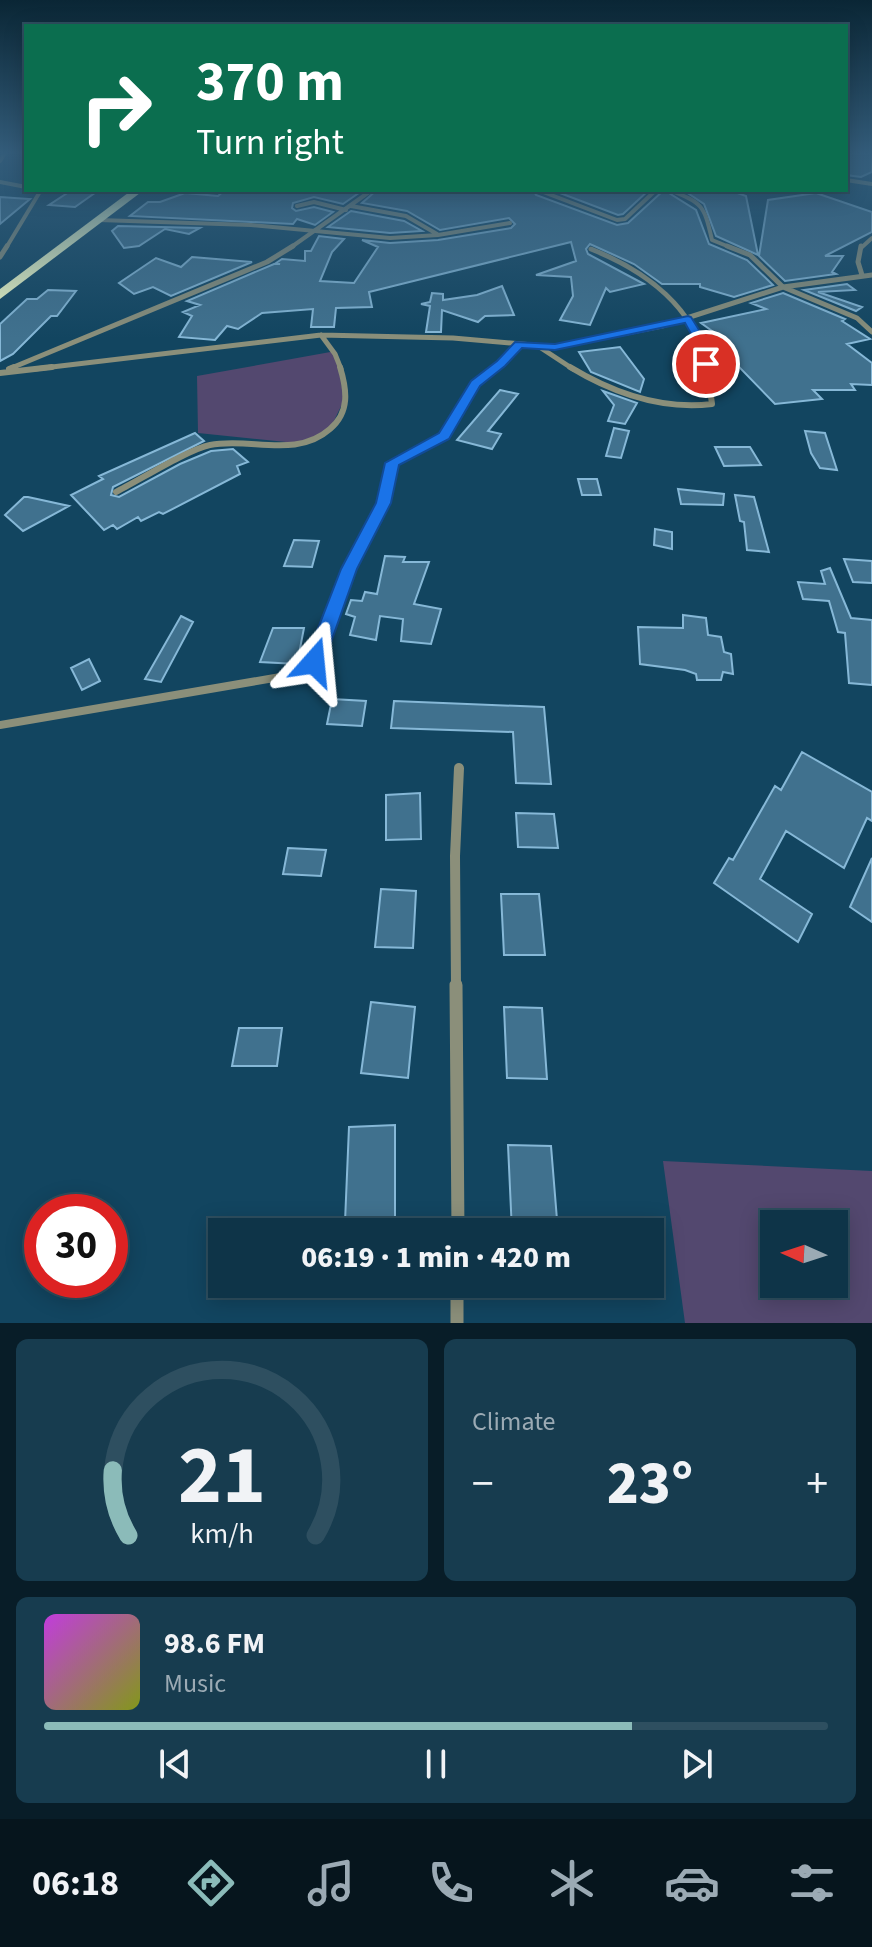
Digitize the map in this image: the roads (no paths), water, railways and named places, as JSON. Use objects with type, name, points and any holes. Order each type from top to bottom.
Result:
[{"type":"highway","points":[[0,295],[106,215]]},
{"type":"street","points":[[0,257],[25,215]]},
{"type":"street","points":[[0,373],[267,262],[339,215]]},
{"type":"street","points":[[397,215],[406,216],[438,235]]},
{"type":"street","points":[[603,215],[622,220],[628,215]]},
{"type":"street","points":[[706,215],[712,240],[750,255],[783,287],[857,318],[872,332]]},
{"type":"street","points":[[99,220],[320,229],[390,238],[438,235],[510,223]]},
{"type":"street","points":[[862,275],[859,252],[861,246],[872,238]]},
{"type":"street","points":[[541,348],[590,380],[675,406],[712,404],[701,341],[676,303],[613,257],[591,249]]},
{"type":"street","points":[[0,373],[321,335],[453,338],[541,348],[688,319],[783,287],[872,275]]},
{"type":"street","points":[[116,492],[207,445],[280,446],[305,443],[329,432],[341,418],[347,396],[334,347],[321,335]]},
{"type":"street","points":[[0,725],[309,672],[349,569],[383,503],[392,463],[444,436],[475,384],[519,345]]},
{"type":"street","points":[[458,1218],[455,856],[459,768]]},
{"type":"street","points":[[457,1298],[457,1323]]}]
